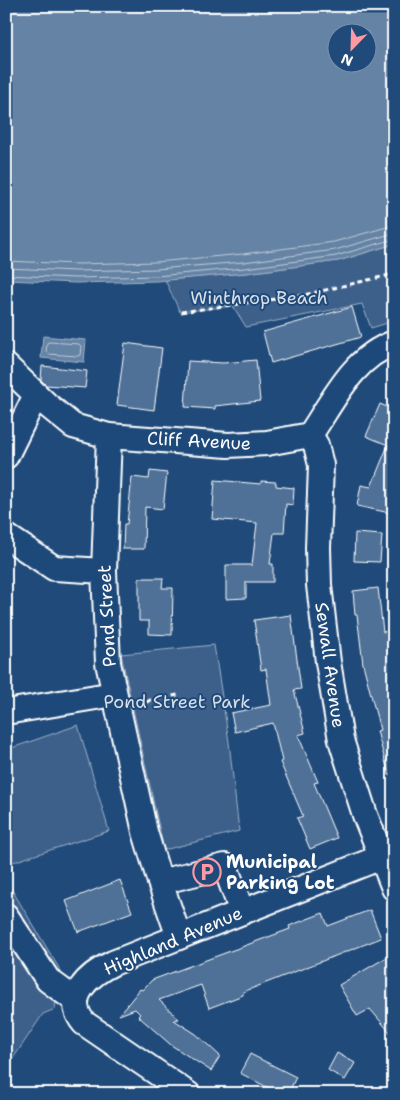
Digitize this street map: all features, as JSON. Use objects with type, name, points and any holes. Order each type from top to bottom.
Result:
[{"type":"street","points":[[310,434],[358,365],[372,354],[394,343]]},
{"type":"street","name":"Cliff Avenue","points":[[6,366],[36,395],[73,426],[109,436],[228,446],[267,443],[310,434]]},
{"type":"street","points":[[6,456],[36,395]]},
{"type":"street","name":"Sewall Avenue","points":[[310,434],[316,445],[321,465],[318,585],[341,740],[365,815],[387,854],[394,888]]},
{"type":"street","name":"Pond Street","points":[[109,436],[104,571],[106,640],[114,694],[145,832],[179,937]]},
{"type":"street","points":[[6,536],[54,568],[104,571]]},
{"type":"street","points":[[6,712],[114,694]]},
{"type":"street","name":"Highland Avenue","points":[[75,1000],[83,986],[100,970],[113,963],[387,854]]},
{"type":"street","points":[[160,882],[225,866],[242,912]]},
{"type":"street","points":[[6,916],[48,980],[75,1000],[76,1012],[89,1027],[188,1094]]},
{"type":"path","points":[[181,312],[304,295],[394,274]]},
{"type":"path","points":[[120,720],[150,700],[178,695]]},
{"type":"green space","name":"Winthrop Beach","points":[[394,244],[394,321],[371,328],[362,304],[246,327],[233,306],[180,312],[165,280],[246,273],[338,261]]},
{"type":"green space","name":"Pond Street Park","points":[[214,645],[229,742],[239,831],[164,850],[121,654]]},
{"type":"green space","points":[[78,725],[109,831],[10,863],[6,853],[6,750]]},
{"type":"green space","points":[[6,880],[59,968],[55,1009],[43,1014],[6,1069]]},
{"type":"water","points":[[6,6],[394,6],[394,244],[338,261],[246,273],[157,281],[76,283],[6,280]]},
{"type":"water","points":[[43,336],[86,340],[84,362],[41,358]]},
{"type":"building","points":[[352,307],[361,337],[271,363],[263,332]]},
{"type":"building","points":[[125,343],[162,348],[154,410],[117,405]]},
{"type":"building","points":[[256,360],[260,401],[215,406],[215,409],[185,407],[188,361],[223,363]]},
{"type":"building","points":[[42,366],[87,371],[85,388],[46,385],[41,380]]},
{"type":"building","points":[[380,404],[394,410],[394,496],[390,513],[357,506],[361,485],[371,487],[388,445],[366,436]]},
{"type":"building","points":[[150,471],[167,473],[163,509],[145,507],[144,549],[123,549],[124,524],[127,524],[132,477],[149,479]]},
{"type":"building","points":[[215,480],[261,484],[261,481],[276,482],[276,486],[294,488],[293,505],[286,504],[284,533],[274,533],[270,564],[273,564],[273,582],[246,582],[246,598],[226,599],[226,565],[252,565],[257,523],[212,519]]},
{"type":"building","points":[[355,533],[382,535],[380,562],[354,561]]},
{"type":"building","points":[[139,578],[163,578],[162,588],[173,588],[172,635],[149,634],[149,621],[139,621]]},
{"type":"building","points":[[378,588],[383,632],[391,631],[392,641],[394,641],[394,774],[389,775],[377,731],[380,730],[363,664],[353,591]]},
{"type":"building","points":[[291,615],[301,689],[294,690],[305,733],[298,735],[318,782],[314,783],[337,838],[310,849],[297,818],[303,816],[280,762],[282,761],[273,723],[235,732],[231,713],[271,705],[266,669],[261,670],[254,620]]},
{"type":"building","points":[[120,880],[132,912],[78,932],[66,901]]},
{"type":"building","points":[[370,910],[381,938],[243,992],[243,995],[209,1008],[201,985],[159,1000],[179,1019],[174,1020],[196,1034],[220,1056],[211,1071],[171,1045],[138,1016],[140,1014],[135,1009],[119,1015],[140,989],[142,990],[152,980],[290,929],[289,926],[323,913],[328,926]]},
{"type":"building","points":[[394,953],[394,1037],[370,1009],[357,1016],[339,985]]},
{"type":"building","points":[[337,1053],[355,1063],[345,1080],[328,1070]]},
{"type":"building","points":[[250,1054],[296,1077],[288,1094],[280,1094],[240,1073]]},
{"type":"place","name":"Municipal Parking Lot","points":[[207,872]]}]
